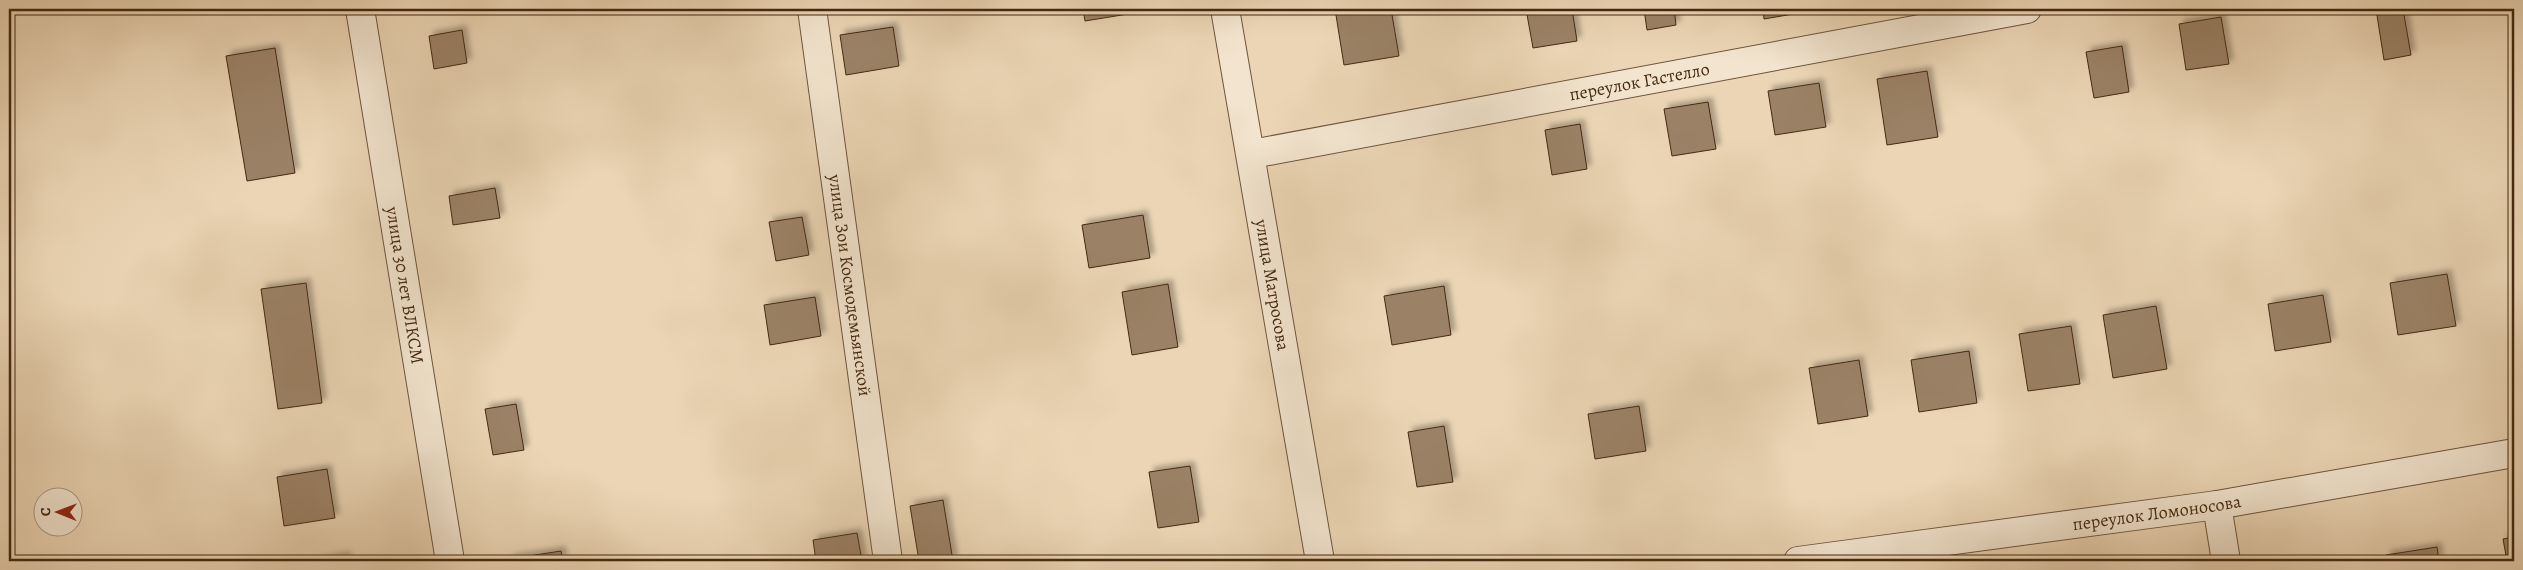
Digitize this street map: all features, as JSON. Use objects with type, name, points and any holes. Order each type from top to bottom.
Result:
[{"type":"street","name":"улица 30 лет ВЛКСМ","points":[[360,9],[450,561]]},
{"type":"street","name":"улица Зои Космодемьянской","points":[[812,9],[888,561]]},
{"type":"street","name":"улица Матросова","points":[[1225,9],[1252,154],[1320,561]]},
{"type":"street","name":"переулок Гастелло","points":[[1252,154],[2027,9]]},
{"type":"street","name":"переулок Ломоносова","points":[[1798,561],[2217,506],[2514,453]]},
{"type":"street","points":[[2217,506],[2226,561]]},
{"type":"building","points":[[1083,9],[1127,9],[1128,14],[1085,21]]},
{"type":"building","points":[[1335,9],[1391,9],[1399,56],[1344,65]]},
{"type":"building","points":[[1526,9],[1572,9],[1577,41],[1533,48]]},
{"type":"building","points":[[1644,9],[1674,9],[1676,25],[1647,30]]},
{"type":"building","points":[[1763,9],[1798,9],[1799,13],[1764,19]]},
{"type":"building","points":[[2376,9],[2403,9],[2411,55],[2384,60]]},
{"type":"building","points":[[2221,17],[2229,64],[2186,70],[2179,24]]},
{"type":"building","points":[[893,27],[899,66],[846,75],[840,35]]},
{"type":"building","points":[[462,30],[467,63],[434,69],[429,36]]},
{"type":"building","points":[[2122,46],[2129,92],[2094,98],[2086,52]]},
{"type":"building","points":[[275,48],[295,173],[247,181],[226,56]]},
{"type":"building","points":[[1927,71],[1938,137],[1887,145],[1877,79]]},
{"type":"building","points":[[1819,83],[1826,127],[1775,135],[1768,91]]},
{"type":"building","points":[[1708,102],[1716,149],[1672,156],[1664,109]]},
{"type":"building","points":[[1580,124],[1587,169],[1552,175],[1545,130]]},
{"type":"building","points":[[495,188],[500,218],[453,225],[449,196]]},
{"type":"building","points":[[1143,215],[1150,258],[1089,268],[1082,225]]},
{"type":"building","points":[[802,217],[809,255],[776,261],[769,222]]},
{"type":"building","points":[[2447,274],[2456,326],[2398,335],[2390,283]]},
{"type":"building","points":[[306,283],[322,403],[278,409],[261,289]]},
{"type":"building","points":[[1168,284],[1178,347],[1132,355],[1122,292]]},
{"type":"building","points":[[1444,286],[1451,335],[1392,345],[1384,296]]},
{"type":"building","points":[[2323,295],[2331,342],[2275,351],[2268,304]]},
{"type":"building","points":[[815,297],[821,336],[770,345],[764,305]]},
{"type":"building","points":[[2156,306],[2167,369],[2113,378],[2103,315]]},
{"type":"building","points":[[2071,326],[2080,384],[2028,391],[2019,334]]},
{"type":"building","points":[[1969,351],[1977,403],[1919,412],[1911,360]]},
{"type":"building","points":[[1859,360],[1868,416],[1818,424],[1809,368]]},
{"type":"building","points":[[516,404],[524,450],[493,455],[485,409]]},
{"type":"building","points":[[1639,406],[1646,451],[1595,459],[1588,414]]},
{"type":"building","points":[[1444,426],[1453,482],[1417,487],[1408,432]]},
{"type":"building","points":[[1190,466],[1199,522],[1158,528],[1149,472]]},
{"type":"building","points":[[327,469],[335,518],[284,526],[277,477]]},
{"type":"building","points":[[943,500],[953,561],[919,561],[910,506]]},
{"type":"building","points":[[857,533],[862,561],[816,561],[813,540]]},
{"type":"building","points":[[2514,537],[2514,561],[2507,561],[2503,539]]},
{"type":"building","points":[[2437,547],[2439,561],[2387,561],[2386,555]]},
{"type":"building","points":[[561,551],[563,561],[509,561],[509,559]]},
{"type":"building","points":[[346,556],[347,561],[316,561]]}]
